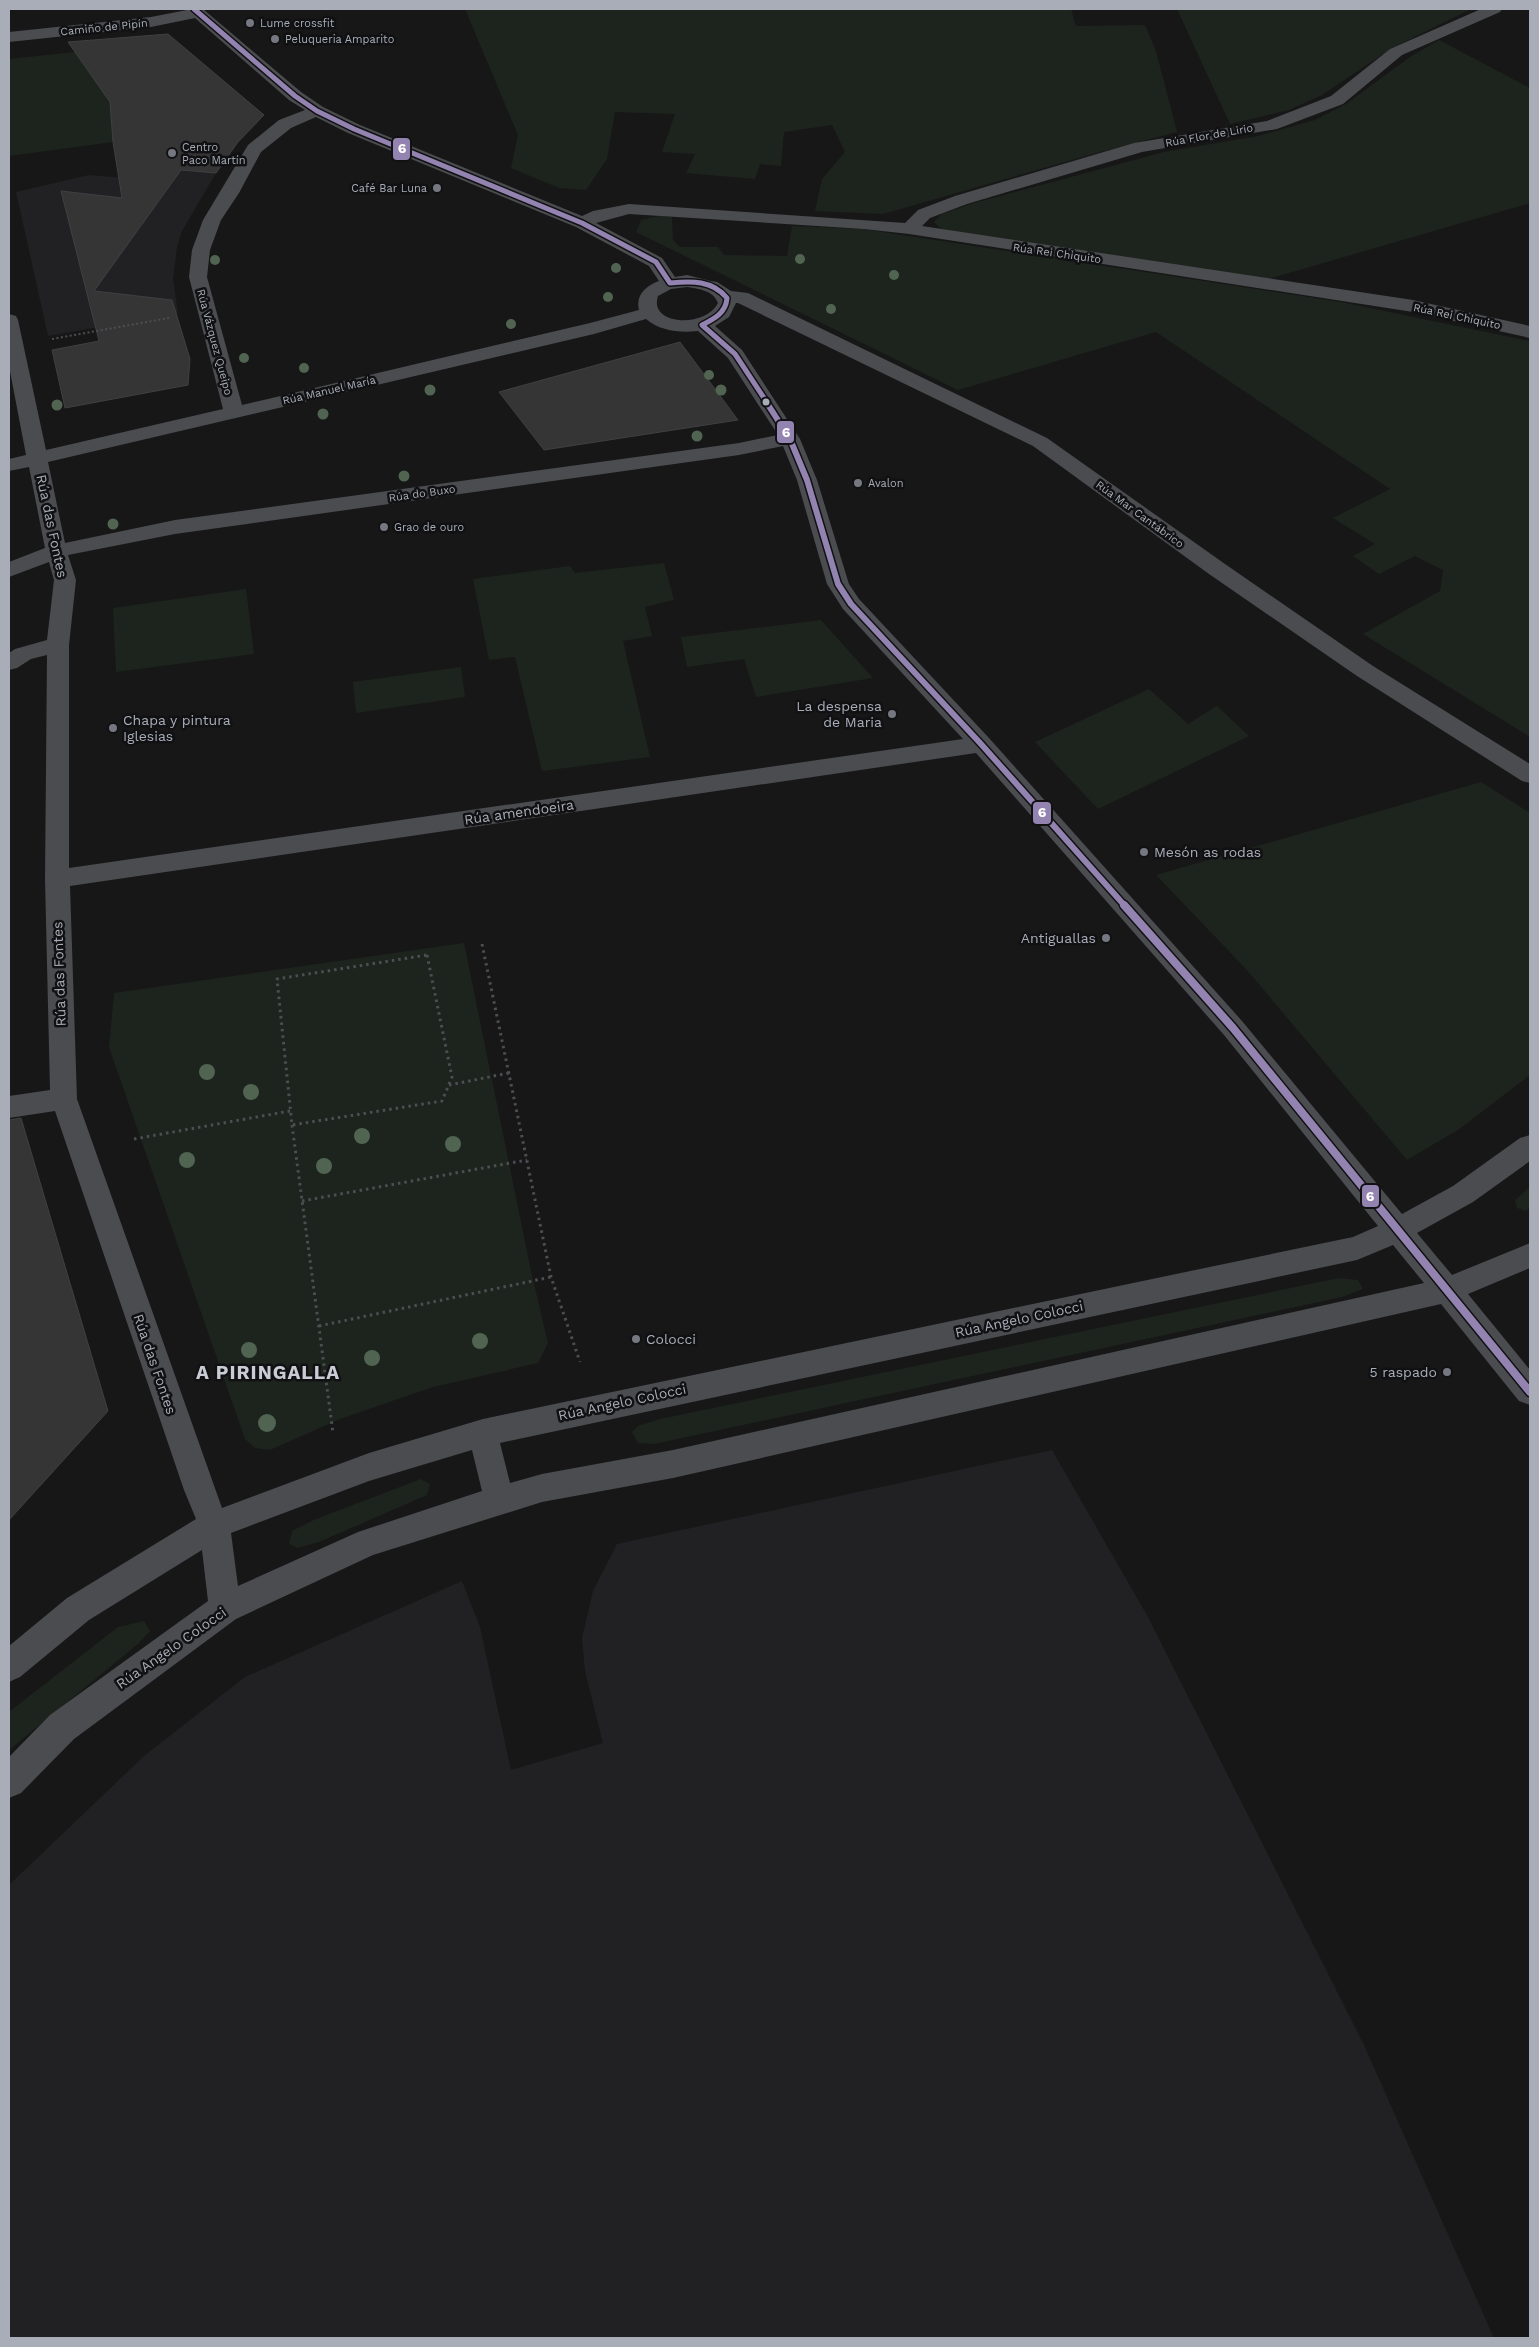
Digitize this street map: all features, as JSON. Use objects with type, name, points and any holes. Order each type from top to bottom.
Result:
[{"type":"street","name":"Rúa Flor de Lirio","points":[[908,229],[924,214],[961,200],[1130,150],[1271,125],[1337,100],[1396,52],[1494,9]]},
{"type":"street","name":"Camiño de Pipín","points":[[9,37],[151,22],[196,11]]},
{"type":"street","points":[[196,11],[295,96],[317,112],[582,223],[656,262],[670,283]]},
{"type":"street","name":"Rúa Vázquez Queipo","points":[[234,412],[198,277],[200,250],[212,220],[230,193],[254,149],[285,124],[317,112]]},
{"type":"street","name":"Rúa Rei Chiquito","points":[[582,223],[600,215],[629,209],[864,224],[908,229],[964,240],[1413,306],[1530,332]]},
{"type":"street","name":"Rúa Mar Cantábrico","points":[[648,313],[646,304],[648,296],[657,288],[670,283],[687,281],[704,283],[718,288],[726,297],[741,298],[773,311],[1040,442],[1217,569],[1365,671],[1530,775]]},
{"type":"street","points":[[648,313],[665,324],[677,326],[702,325],[715,320],[724,313],[728,305],[726,297]]},
{"type":"street","name":"Rúa Manuel María","points":[[9,465],[594,328],[648,313]]},
{"type":"street","name":"Rúa das Fontes","points":[[9,320],[56,551],[65,580],[58,645],[57,879],[64,1099],[199,1490],[214,1525],[225,1608]]},
{"type":"street","points":[[702,325],[735,354],[790,439],[807,480],[838,584],[851,604],[981,744],[1233,1028],[1530,1392]]},
{"type":"street","name":"Rúa do Buxo","points":[[9,570],[56,551],[175,528],[738,449],[790,439]]},
{"type":"street","points":[[9,663],[23,654],[58,645]]},
{"type":"street","name":"Rúa amendoeira","points":[[57,879],[981,744]]},
{"type":"street","points":[[9,1107],[64,1099]]},
{"type":"street","name":"Rúa Angelo Colocci","points":[[9,1666],[78,1609],[214,1525],[369,1467],[483,1433],[1357,1248],[1398,1230],[1463,1194],[1530,1146]]},
{"type":"street","name":"Rúa Angelo Colocci","points":[[9,1781],[62,1727],[225,1608],[368,1542],[498,1500],[542,1488],[673,1464],[1448,1290],[1530,1254]]},
{"type":"street","points":[[483,1433],[498,1500]]},
{"type":"path","points":[[52,339],[170,318]]},
{"type":"path","points":[[482,944],[551,1277],[580,1362]]},
{"type":"path","points":[[291,1124],[442,1102],[452,1077],[427,955],[277,979],[291,1124],[333,1434]]},
{"type":"path","points":[[449,1085],[509,1074]]},
{"type":"path","points":[[134,1139],[290,1111]]},
{"type":"path","points":[[302,1201],[527,1160]]},
{"type":"path","points":[[319,1326],[551,1277]]},
{"type":"shaded area","points":[[465,9],[1071,9],[1076,26],[1145,25],[1156,51],[1177,132],[883,214],[815,211],[822,179],[845,152],[832,125],[784,132],[781,166],[760,164],[755,179],[686,173],[695,154],[662,152],[675,114],[615,112],[607,159],[586,190],[559,188],[511,168],[518,135]]},
{"type":"shaded area","points":[[1177,9],[1471,9],[1392,48],[1322,95],[1289,110],[1230,124]]},
{"type":"shaded area","points":[[1439,40],[1530,88],[1530,203],[1265,280],[957,234],[940,228],[934,222],[942,214],[974,203],[1164,152],[1258,136],[1315,120],[1346,104],[1410,57]]},
{"type":"shaded area","points":[[75,52],[103,92],[123,90],[113,142],[9,156],[9,59]]},
{"type":"shaded area","points":[[144,168],[216,173],[182,231],[177,247],[173,279],[178,313],[48,336],[16,192],[89,175],[124,178]]},
{"type":"shaded area","points":[[659,216],[672,217],[673,240],[680,247],[718,247],[724,255],[787,256],[792,226],[863,229],[1341,302],[1530,341],[1530,737],[1363,634],[1440,591],[1443,570],[1415,556],[1379,574],[1353,556],[1375,544],[1333,518],[1390,489],[1156,332],[958,390],[636,232],[641,220]]},
{"type":"shaded area","points":[[664,563],[674,600],[645,607],[652,636],[623,641],[650,757],[542,771],[515,657],[489,660],[473,579],[570,566],[575,573]]},
{"type":"shaded area","points":[[246,589],[254,654],[116,672],[113,608]]},
{"type":"shaded area","points":[[821,620],[873,678],[756,697],[744,659],[687,667],[681,637]]},
{"type":"shaded area","points":[[461,667],[465,697],[356,713],[353,682]]},
{"type":"shaded area","points":[[1149,689],[1188,724],[1217,706],[1249,736],[1098,809],[1035,742]]},
{"type":"shaded area","points":[[1481,782],[1530,813],[1530,1075],[1458,1130],[1407,1160],[1246,969],[1156,875]]},
{"type":"shaded area","points":[[464,943],[531,1271],[548,1343],[538,1363],[433,1387],[340,1419],[270,1450],[255,1448],[245,1439],[109,1047],[114,993]]},
{"type":"shaded area","points":[[1530,1187],[1530,1208],[1526,1211],[1517,1208],[1515,1200]]},
{"type":"shaded area","points":[[1339,1278],[1358,1280],[1363,1289],[1342,1297],[654,1444],[638,1443],[632,1432],[638,1426],[660,1419]]},
{"type":"shaded area","points":[[1052,1450],[1148,1617],[1364,2045],[1494,2338],[9,2338],[9,1885],[144,1756],[245,1677],[462,1581],[480,1627],[511,1770],[603,1743],[585,1671],[582,1638],[593,1591],[617,1544]]},
{"type":"shaded area","points":[[421,1479],[430,1484],[427,1495],[319,1542],[298,1548],[289,1544],[292,1531],[316,1519]]},
{"type":"shaded area","points":[[144,1621],[150,1631],[139,1643],[9,1750],[9,1712],[118,1627]]},
{"type":"building","points":[[168,34],[264,115],[238,142],[216,173],[181,170],[94,291],[172,300],[190,359],[188,385],[65,408],[52,350],[99,341],[61,191],[122,198],[113,142],[110,102],[68,42]]},
{"type":"building","points":[[680,342],[738,420],[544,450],[499,392]]},
{"type":"building","points":[[21,1118],[108,1411],[9,1520],[9,1120]]},
{"type":"transit line","name":"6","points":[[194,9],[295,96],[317,111],[354,129],[582,223],[656,262],[670,283],[709,284],[722,292],[727,298],[723,312],[702,325],[735,354],[790,439],[807,480],[838,584],[851,604],[981,744],[1233,1028],[1530,1392]]},
{"type":"place","name":"Lume crossfit","points":[[250,23]]},
{"type":"place","name":"Peluqueria Amparito","points":[[275,39]]},
{"type":"place","name":"Centro Paco Martín","points":[[172,153]]},
{"type":"place","name":"Café Bar Luna","points":[[437,188]]},
{"type":"place","name":"Avalon","points":[[858,483]]},
{"type":"place","name":"Grao de ouro","points":[[384,527]]},
{"type":"place","name":"La despensa de Maria","points":[[892,714]]},
{"type":"place","name":"Chapa y pintura Iglesias","points":[[113,728]]},
{"type":"place","name":"Mesón as rodas","points":[[1144,852]]},
{"type":"place","name":"Antiguallas","points":[[1106,938]]},
{"type":"place","name":"Colocci","points":[[636,1339]]},
{"type":"place","name":"5 raspado","points":[[1447,1372]]},
{"type":"district","name":"A PIRINGALLA","points":[[268,1372]]}]
